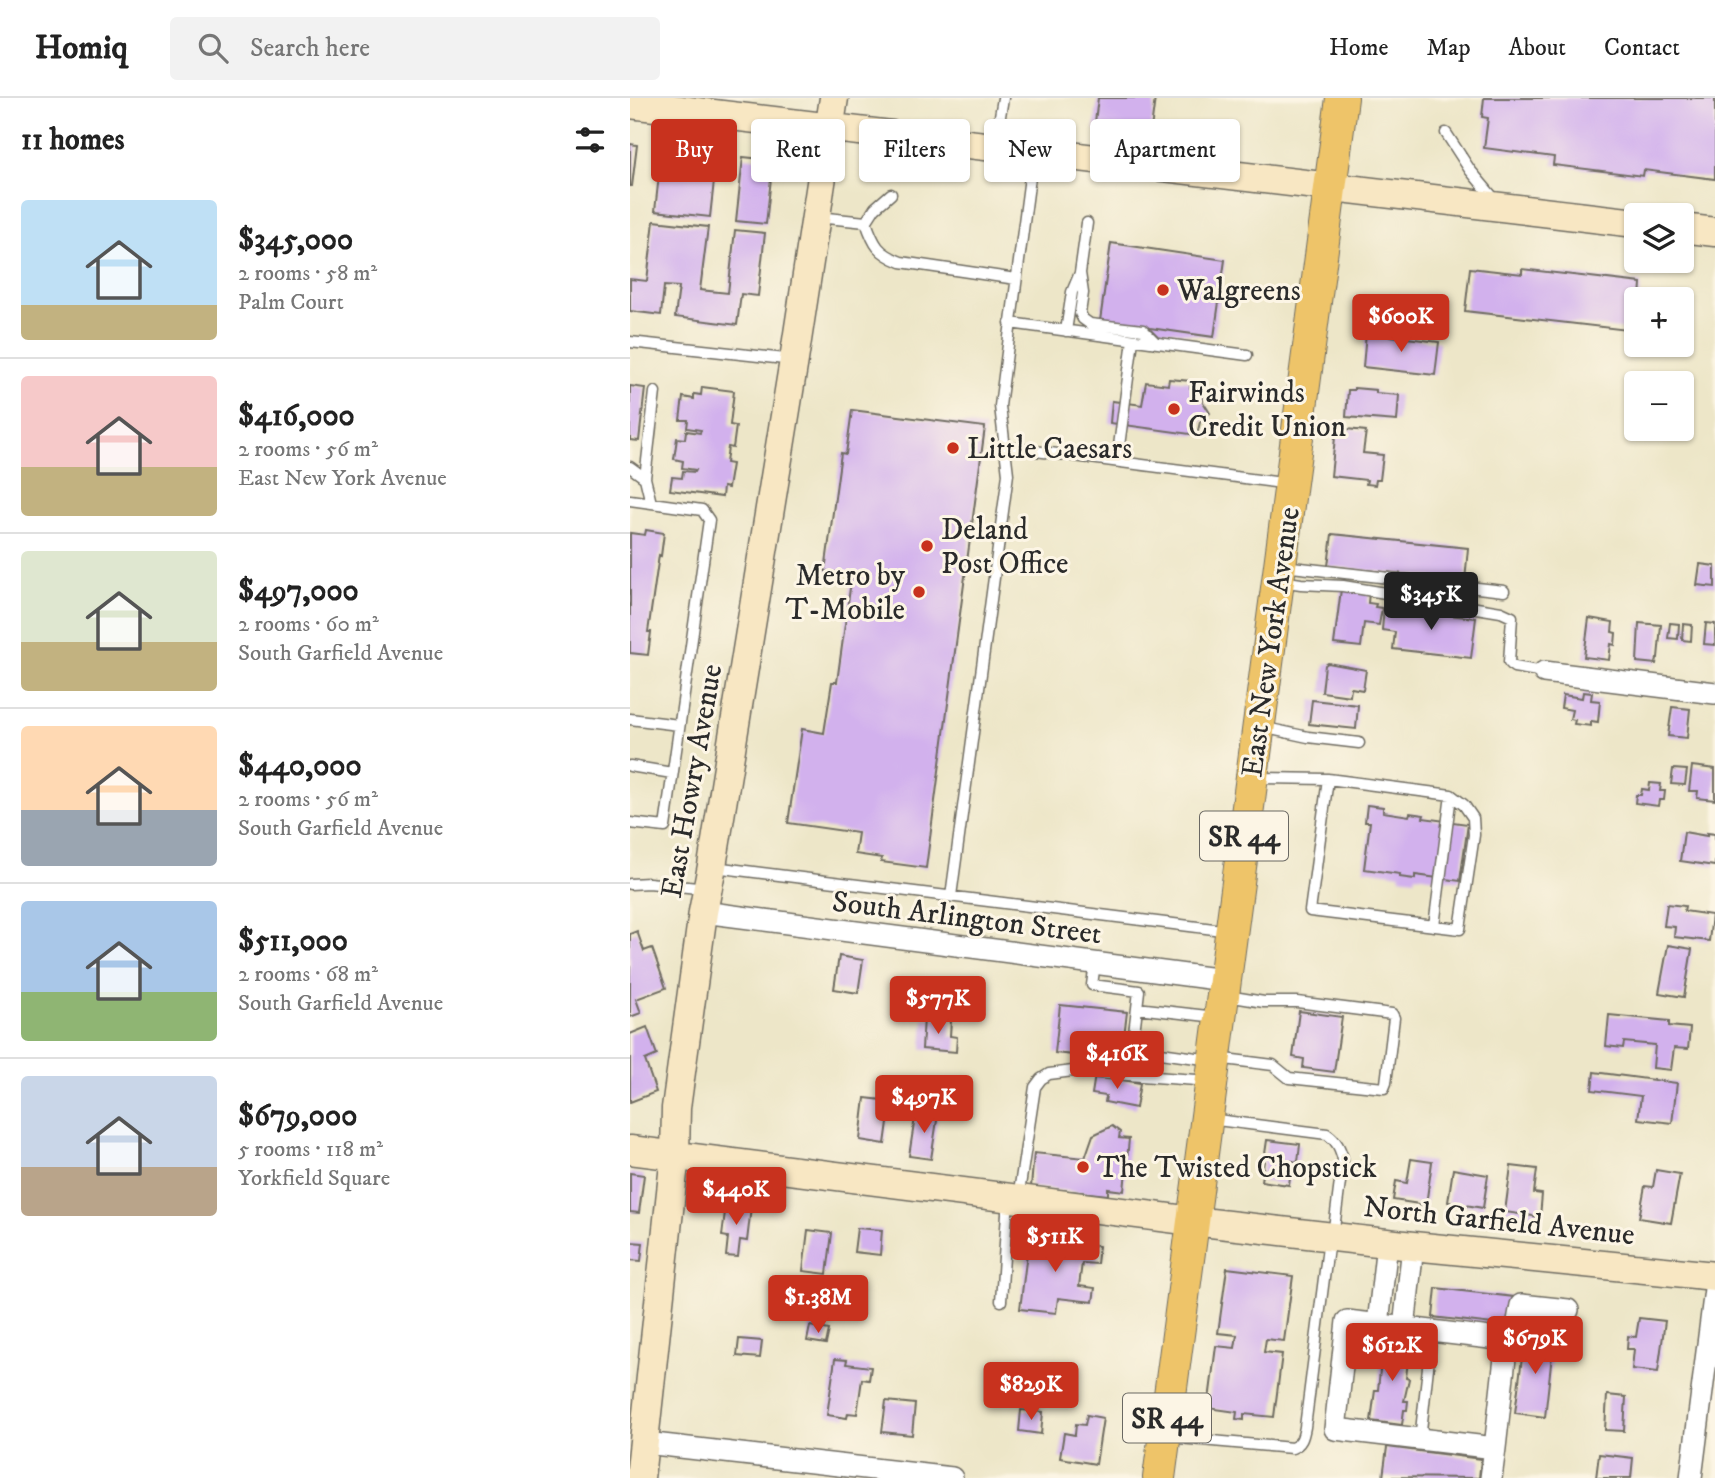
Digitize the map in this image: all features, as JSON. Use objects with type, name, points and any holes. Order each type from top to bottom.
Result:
[{"type":"main road","name":"East New York Avenue","points":[[1159,1478],[1342,98]]},
{"type":"street","name":"East Howry Avenue","points":[[831,119],[834,98]]},
{"type":"street","points":[[630,104],[760,119]]},
{"type":"street","points":[[845,129],[984,145]]},
{"type":"street","points":[[1076,156],[1624,222]]},
{"type":"street","name":"East Howry Avenue","points":[[640,1478],[675,1155],[676,1108],[707,889],[821,182]]},
{"type":"street","points":[[1694,229],[1715,232]]},
{"type":"street","points":[[1544,672],[1715,693]]},
{"type":"street","name":"South Arlington Street","points":[[707,889],[1095,963],[1222,998]]},
{"type":"street","name":"North Garfield Avenue","points":[[630,1150],[1193,1221],[1715,1276]]},
{"type":"street","points":[[1378,1325],[1400,1244]]},
{"type":"street","points":[[1400,1244],[1404,1328]]},
{"type":"street","points":[[1691,1478],[1715,1289]]},
{"type":"street","points":[[1491,1478],[1507,1340],[1516,1332],[1521,1305],[1567,1310]]},
{"type":"street","points":[[1495,1448],[1335,1429],[1347,1321],[1507,1340]]},
{"type":"street","points":[[645,1443],[951,1478]]},
{"type":"lane","points":[[1000,119],[1003,98]]},
{"type":"lane","points":[[1446,132],[1470,170],[1500,206]]},
{"type":"lane","points":[[951,896],[1008,474],[1000,406],[1029,182]]},
{"type":"lane","points":[[891,194],[874,208],[866,222],[873,242],[885,256],[901,262],[1016,279]]},
{"type":"lane","points":[[816,216],[866,222]]},
{"type":"lane","points":[[1066,331],[1072,292],[1080,273],[1087,223]]},
{"type":"lane","points":[[1080,273],[1083,293],[1080,313],[1083,319],[1090,324],[1143,330],[1156,343]]},
{"type":"lane","points":[[1010,323],[1247,355]]},
{"type":"lane","points":[[1117,461],[1133,340]]},
{"type":"lane","points":[[630,342],[794,360]]},
{"type":"lane","points":[[651,503],[645,478],[655,392]]},
{"type":"lane","points":[[1004,447],[1291,484]]},
{"type":"lane","points":[[630,467],[645,478]]},
{"type":"lane","points":[[630,500],[702,510],[709,520],[665,827],[630,823]]},
{"type":"lane","points":[[1279,573],[1504,590]]},
{"type":"lane","points":[[1279,573],[1301,584],[1343,586],[1501,612],[1511,617],[1509,662],[1514,667],[1544,672]]},
{"type":"lane","points":[[630,719],[679,725]]},
{"type":"lane","points":[[1258,726],[1308,737],[1359,743]]},
{"type":"lane","points":[[630,766],[672,773]]},
{"type":"lane","points":[[1251,778],[1328,779],[1451,795],[1464,805],[1473,818],[1474,835],[1460,929],[1310,911],[1328,779]]},
{"type":"lane","points":[[1434,926],[1451,795]]},
{"type":"lane","points":[[630,884],[649,883],[707,889],[951,896],[1231,931]]},
{"type":"lane","points":[[1095,963],[1092,985],[1139,990],[1132,1049],[1213,1066]]},
{"type":"lane","points":[[1001,1301],[1013,1198],[1035,1087],[1049,1074],[1073,1070],[1153,1076],[1213,1066],[1273,1065],[1289,1078],[1384,1088],[1386,1083],[1394,1018],[1392,1014],[1297,1002],[1222,998],[1137,1007]]},
{"type":"lane","points":[[1165,1437],[1292,1448],[1300,1444],[1305,1427],[1343,1159],[1335,1139],[1327,1134],[1206,1119]]},
{"type":"lane","points":[[1420,1440],[1432,1331]]},
{"type":"building","points":[[1098,98],[1155,98],[1152,119],[1095,119]]},
{"type":"building","points":[[1484,98],[1715,98],[1715,179],[1644,170],[1643,176],[1553,165],[1554,157],[1484,148],[1488,118],[1482,117]]},
{"type":"building","points":[[630,144],[637,145],[632,186],[630,186]]},
{"type":"building","points":[[743,157],[751,158],[751,182],[771,182],[766,224],[736,221]]},
{"type":"building","points":[[658,182],[714,182],[710,217],[655,211]]},
{"type":"building","points":[[654,221],[708,227],[700,290],[728,293],[735,230],[765,233],[758,296],[741,294],[737,325],[675,317],[679,287],[664,286],[661,315],[630,311],[630,279],[647,281]]},
{"type":"building","name":"Walgreens","points":[[1111,243],[1225,260],[1214,337],[1100,321]]},
{"type":"building","points":[[1470,268],[1522,274],[1522,269],[1641,283],[1641,287],[1624,287],[1624,330],[1465,311]]},
{"type":"building","points":[[1366,333],[1439,342],[1435,375],[1363,367]]},
{"type":"building","name":"Fairwinds Credit Union","points":[[1169,379],[1191,381],[1190,388],[1203,390],[1203,402],[1210,413],[1200,422],[1197,435],[1110,423],[1112,401],[1142,405],[1146,382],[1168,385]]},
{"type":"building","points":[[630,386],[645,388],[639,441],[630,440]]},
{"type":"building","points":[[702,387],[734,391],[730,425],[736,426],[733,448],[728,447],[726,463],[732,464],[728,488],[723,487],[722,497],[670,490],[672,477],[682,478],[683,471],[696,470],[682,468],[683,461],[674,459],[677,438],[685,439],[686,431],[700,433],[701,430],[687,428],[688,420],[680,420],[683,397],[694,399],[694,394],[701,395]]},
{"type":"building","points":[[1354,388],[1399,395],[1397,421],[1346,417],[1348,390]]},
{"type":"building","points":[[852,410],[985,427],[926,868],[881,862],[882,858],[855,854],[858,833],[788,823],[802,729],[824,733],[832,682],[837,682],[852,574],[825,571],[841,453],[846,454]]},
{"type":"building","points":[[1336,428],[1366,431],[1363,453],[1383,455],[1380,480],[1376,480],[1375,485],[1366,484],[1367,480],[1331,476]]},
{"type":"building","points":[[646,530],[664,533],[648,632],[651,632],[648,655],[630,653],[630,533],[645,535]]},
{"type":"building","points":[[1332,534],[1468,548],[1465,581],[1328,566]]},
{"type":"building","points":[[1700,564],[1715,566],[1715,587],[1697,585]]},
{"type":"building","points":[[1341,589],[1369,593],[1368,603],[1382,608],[1379,625],[1364,623],[1361,647],[1334,644]]},
{"type":"building","points":[[1384,608],[1476,618],[1471,658],[1393,649],[1395,632],[1382,630]]},
{"type":"building","points":[[1589,618],[1613,622],[1615,645],[1611,644],[1609,660],[1584,657]]},
{"type":"building","points":[[1639,623],[1661,625],[1656,664],[1637,662]]},
{"type":"building","points":[[1670,623],[1679,624],[1678,639],[1668,638]]},
{"type":"building","points":[[1706,623],[1715,624],[1715,645],[1704,644]]},
{"type":"building","points":[[1683,624],[1692,625],[1691,641],[1682,640]]},
{"type":"building","points":[[1328,663],[1366,670],[1363,690],[1351,688],[1350,696],[1322,692],[1325,665]]},
{"type":"building","points":[[1583,692],[1592,693],[1591,700],[1600,701],[1598,722],[1591,721],[1591,726],[1574,724],[1575,720],[1570,719],[1572,710],[1561,708],[1563,695],[1582,698]]},
{"type":"building","points":[[1312,700],[1358,705],[1356,729],[1309,724]]},
{"type":"building","points":[[1672,707],[1690,709],[1687,738],[1668,736]]},
{"type":"building","points":[[1692,766],[1715,769],[1715,800],[1697,798],[1698,791],[1689,791]]},
{"type":"building","points":[[1673,769],[1687,770],[1685,785],[1671,784]]},
{"type":"building","points":[[1650,783],[1661,784],[1660,791],[1665,791],[1664,800],[1659,800],[1658,806],[1635,803],[1636,795],[1641,795],[1642,789],[1649,790]]},
{"type":"building","points":[[1367,805],[1383,807],[1383,812],[1409,816],[1410,813],[1424,815],[1423,818],[1468,824],[1460,881],[1415,875],[1415,879],[1399,877],[1400,874],[1364,869],[1370,822],[1365,822]]},
{"type":"building","points":[[1684,832],[1707,836],[1707,833],[1715,834],[1715,866],[1680,861]]},
{"type":"building","points":[[1667,904],[1685,906],[1684,911],[1712,915],[1709,941],[1674,937],[1675,927],[1664,926]]},
{"type":"building","points":[[637,931],[644,951],[652,948],[666,988],[636,999],[641,1013],[630,1017],[630,934]]},
{"type":"building","points":[[1668,945],[1692,949],[1684,997],[1659,993]]},
{"type":"building","points":[[839,956],[863,960],[858,993],[834,989]]},
{"type":"building","points":[[1060,1005],[1127,1012],[1121,1060],[1055,1053]]},
{"type":"building","points":[[1299,1011],[1342,1017],[1334,1072],[1303,1068],[1304,1059],[1293,1057]]},
{"type":"building","points":[[1609,1015],[1669,1021],[1669,1026],[1690,1028],[1688,1049],[1674,1048],[1671,1070],[1653,1068],[1655,1045],[1624,1042],[1623,1048],[1606,1046]]},
{"type":"building","points":[[924,1018],[951,1020],[950,1036],[957,1037],[956,1052],[922,1049]]},
{"type":"building","points":[[647,1027],[657,1055],[645,1060],[656,1092],[630,1102],[630,1034]]},
{"type":"building","points":[[1594,1072],[1677,1083],[1672,1123],[1638,1119],[1641,1096],[1592,1090]]},
{"type":"building","points":[[1095,1075],[1140,1083],[1136,1108],[1105,1102],[1106,1096],[1092,1094]]},
{"type":"building","points":[[865,1098],[891,1101],[885,1144],[860,1140]]},
{"type":"building","points":[[916,1111],[938,1114],[931,1159],[909,1156]]},
{"type":"building","points":[[1112,1126],[1120,1132],[1119,1138],[1129,1139],[1124,1191],[1108,1189],[1108,1195],[1031,1187],[1034,1153],[1085,1158],[1093,1135]]},
{"type":"building","points":[[1267,1140],[1300,1144],[1298,1162],[1292,1161],[1289,1185],[1261,1181]]},
{"type":"building","points":[[1411,1159],[1432,1162],[1426,1205],[1393,1200],[1396,1181],[1407,1183]]},
{"type":"building","points":[[1511,1166],[1537,1169],[1534,1193],[1542,1194],[1540,1217],[1505,1212]]},
{"type":"building","points":[[1453,1169],[1488,1175],[1483,1208],[1448,1202]]},
{"type":"building","points":[[1656,1170],[1680,1174],[1671,1223],[1639,1218],[1645,1186],[1653,1187]]},
{"type":"building","points":[[630,1173],[644,1175],[639,1213],[630,1212]]},
{"type":"building","points":[[726,1204],[751,1207],[747,1241],[740,1240],[738,1257],[726,1256],[728,1237],[722,1236]]},
{"type":"building","points":[[857,1228],[882,1230],[880,1255],[854,1252]]},
{"type":"building","points":[[808,1230],[832,1233],[827,1274],[803,1271]]},
{"type":"building","points":[[1029,1237],[1099,1246],[1097,1264],[1082,1263],[1079,1286],[1095,1288],[1093,1302],[1058,1298],[1056,1313],[1020,1309]]},
{"type":"building","points":[[630,1242],[643,1243],[641,1261],[630,1260]]},
{"type":"building","points":[[1227,1268],[1293,1276],[1284,1341],[1266,1339],[1264,1352],[1282,1354],[1274,1417],[1244,1414],[1244,1420],[1236,1419],[1237,1412],[1208,1408],[1216,1346],[1235,1348],[1237,1335],[1218,1333]]},
{"type":"building","points":[[1436,1288],[1514,1297],[1510,1326],[1433,1317]]},
{"type":"building","points":[[1639,1318],[1665,1321],[1658,1372],[1632,1369],[1634,1349],[1627,1349],[1628,1336],[1636,1337]]},
{"type":"building","points":[[810,1326],[829,1330],[826,1344],[807,1341]]},
{"type":"building","points":[[1525,1334],[1554,1337],[1545,1417],[1515,1413]]},
{"type":"building","points":[[739,1339],[762,1341],[760,1358],[737,1356]]},
{"type":"building","points":[[1383,1340],[1413,1344],[1406,1378],[1409,1379],[1404,1401],[1408,1401],[1407,1410],[1404,1410],[1402,1425],[1371,1421],[1375,1390],[1378,1390]]},
{"type":"building","points":[[835,1359],[847,1360],[846,1364],[871,1367],[869,1380],[862,1379],[857,1414],[848,1413],[847,1418],[827,1415]]},
{"type":"building","points":[[1607,1395],[1626,1397],[1624,1431],[1605,1430]]},
{"type":"building","points":[[886,1401],[915,1404],[912,1435],[882,1432]]},
{"type":"building","points":[[1021,1410],[1043,1412],[1041,1434],[1019,1431]]},
{"type":"building","points":[[1087,1415],[1103,1418],[1096,1464],[1060,1458],[1064,1433],[1075,1435],[1076,1424],[1085,1425]]},
{"type":"building","points":[[1387,1447],[1481,1459],[1479,1478],[1383,1477]]},
{"type":"building","points":[[1599,1454],[1633,1458],[1631,1478],[1596,1478]]},
{"type":"place","name":"Walgreens","points":[[1163,290]]},
{"type":"place","name":"Fairwinds Credit Union","points":[[1174,409]]},
{"type":"place","name":"Little Caesars","points":[[953,448]]},
{"type":"place","name":"Deland Post Office","points":[[927,546]]},
{"type":"place","name":"Metro by T-Mobile","points":[[919,592]]},
{"type":"place","name":"The Twisted Chopstick","points":[[1083,1167]]}]
